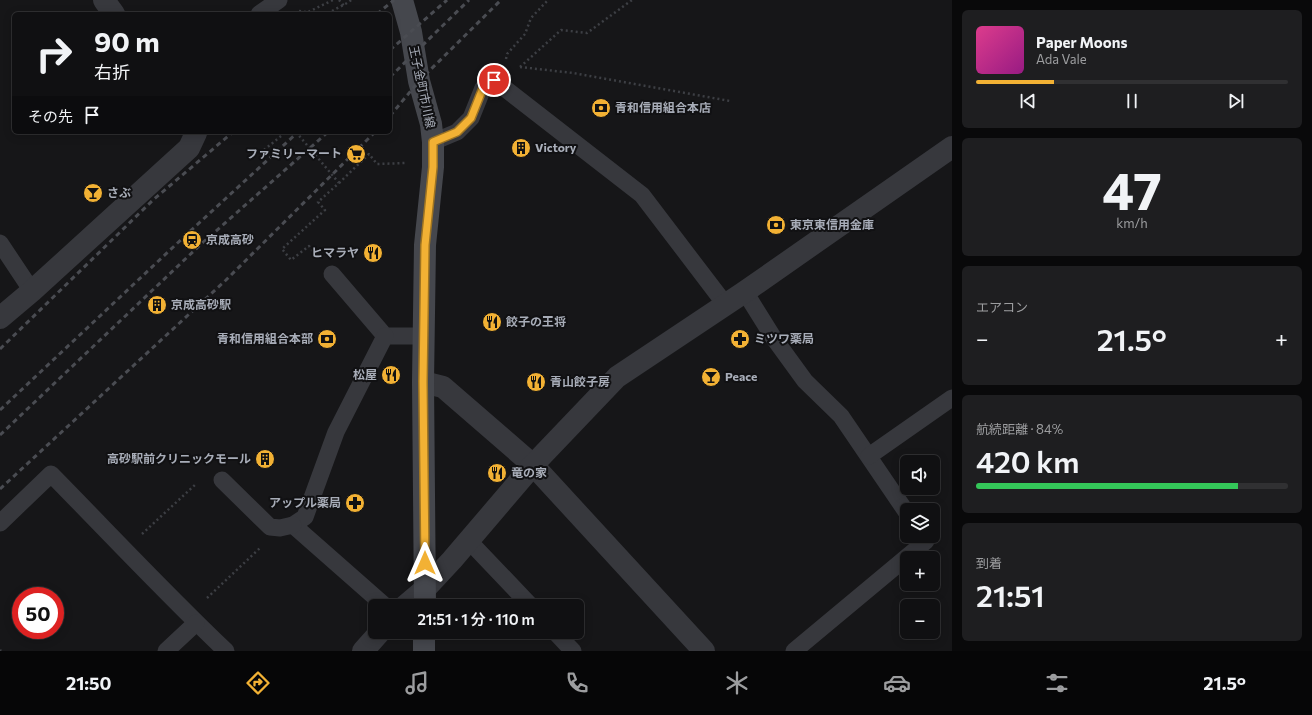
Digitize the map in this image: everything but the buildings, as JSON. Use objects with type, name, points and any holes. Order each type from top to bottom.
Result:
[{"type":"main road","name":"王子金町市川線","points":[[402,0],[411,32],[420,81],[431,124],[433,142],[433,167],[425,245],[423,382],[425,598]]},
{"type":"main road","points":[[424,639],[424,651]]},
{"type":"street","points":[[104,0],[113,12]]},
{"type":"street","points":[[0,318],[32,291],[189,148],[195,134]]},
{"type":"street","points":[[425,598],[468,541],[533,466],[617,377],[743,293],[952,147]]},
{"type":"street","points":[[423,382],[443,387],[533,466],[704,651]]},
{"type":"street","points":[[363,651],[374,639]]},
{"type":"lane","points":[[262,12],[279,0]]},
{"type":"lane","points":[[433,142],[457,132],[471,118],[483,88],[494,80],[642,195],[725,304]]},
{"type":"lane","points":[[0,243],[32,291]]},
{"type":"lane","points":[[332,274],[385,336],[424,336]]},
{"type":"lane","points":[[743,293],[750,300],[773,337],[805,381],[841,416],[900,503]]},
{"type":"lane","points":[[222,480],[270,527],[287,526],[305,517],[336,432],[385,336]]},
{"type":"lane","points":[[869,456],[952,398]]},
{"type":"lane","points":[[0,523],[51,474],[192,619],[226,651]]},
{"type":"lane","points":[[287,526],[377,599]]},
{"type":"lane","points":[[468,541],[524,599]]},
{"type":"lane","points":[[794,651],[924,543]]},
{"type":"lane","points":[[166,651],[192,619]]},
{"type":"lane","points":[[562,639],[573,651]]},
{"type":"path","points":[[308,12],[333,0]]},
{"type":"path","points":[[340,0],[344,6]]},
{"type":"path","points":[[332,12],[344,6],[351,0]]},
{"type":"path","points":[[504,65],[507,54],[525,34],[531,18],[548,0]]},
{"type":"path","points":[[520,67],[561,30],[587,33],[632,0]]},
{"type":"path","points":[[512,66],[573,73],[730,101]]},
{"type":"path","points":[[264,150],[284,134]]},
{"type":"path","points":[[298,134],[339,183]]},
{"type":"path","points":[[309,246],[291,260],[282,249],[325,210],[318,202],[369,154],[377,164],[408,163]]},
{"type":"path","points":[[125,549],[212,470],[222,480]]},
{"type":"path","points":[[192,619],[287,526]]},
{"type":"railway","points":[[379,12],[394,0]]},
{"type":"railway","points":[[392,48],[447,0]]},
{"type":"railway","points":[[392,75],[469,0]]},
{"type":"railway","points":[[392,114],[419,81],[501,0]]},
{"type":"railway","points":[[0,349],[153,200],[231,134]]},
{"type":"railway","points":[[0,410],[296,134]]},
{"type":"railway","points":[[0,435],[199,246],[326,134]]},
{"type":"railway","points":[[0,489],[226,280],[373,134]]},
{"type":"place","name":"青和信用組合本店","points":[[601,108]]},
{"type":"place","name":"Victory","points":[[521,148]]},
{"type":"place","name":"ファミリーマート","points":[[356,154]]},
{"type":"place","name":"さぶ","points":[[93,193]]},
{"type":"place","name":"東京東信用金庫","points":[[776,225]]},
{"type":"place","name":"京成高砂","points":[[192,240]]},
{"type":"place","name":"ヒマラヤ","points":[[373,253]]},
{"type":"place","name":"京成高砂駅","points":[[157,305]]},
{"type":"place","name":"餃子の王将","points":[[492,322]]},
{"type":"place","name":"青和信用組合本部","points":[[327,339]]},
{"type":"place","name":"ミツワ薬局","points":[[740,339]]},
{"type":"place","name":"松屋","points":[[391,375]]},
{"type":"place","name":"Peace","points":[[711,377]]},
{"type":"place","name":"青山餃子房","points":[[536,382]]},
{"type":"place","name":"高砂駅前クリニックモール","points":[[265,459]]},
{"type":"place","name":"竜の家","points":[[497,473]]},
{"type":"place","name":"アップル薬局","points":[[355,503]]},
{"type":"route","points":[[425,563],[423,382],[425,245],[433,167],[433,142],[457,132],[471,118],[483,88],[494,80]]}]
